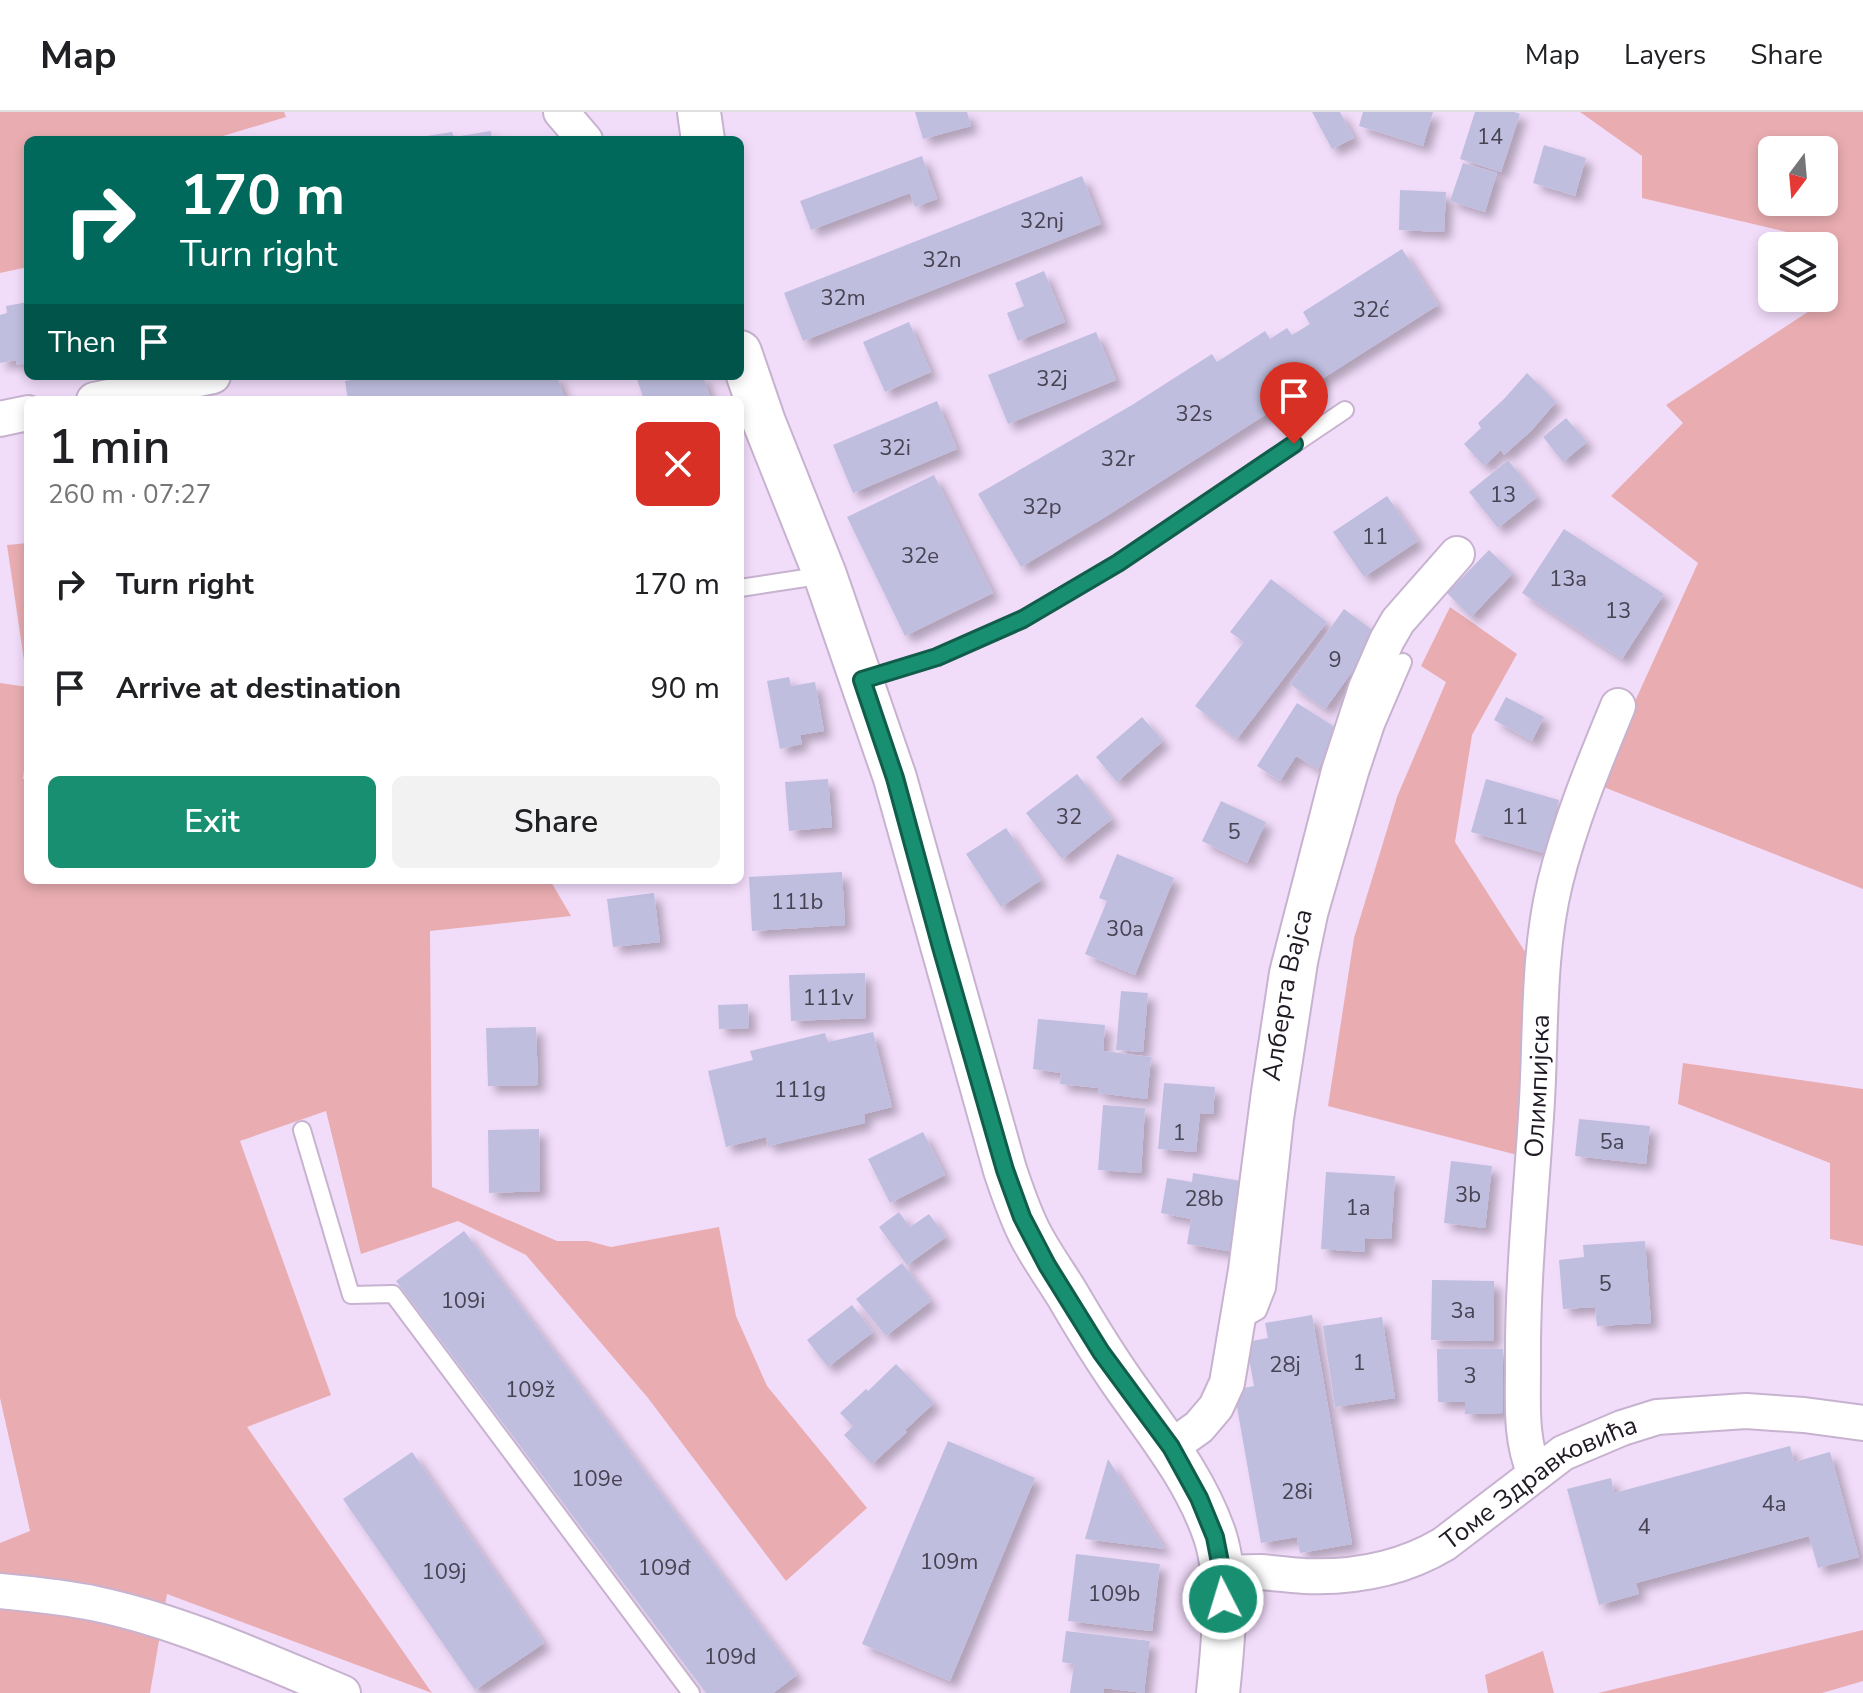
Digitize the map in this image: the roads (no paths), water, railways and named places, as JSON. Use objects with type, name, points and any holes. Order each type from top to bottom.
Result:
[{"type":"street","points":[[561,112],[582,136]]},
{"type":"street","points":[[699,112],[702,136]]},
{"type":"street","points":[[744,364],[825,575],[895,778],[1015,1201],[1047,1265],[1101,1352],[1171,1447],[1199,1498],[1215,1537],[1222,1573],[1222,1651],[1218,1693]]},
{"type":"street","points":[[114,396],[193,380]]},
{"type":"street","points":[[0,419],[24,414]]},
{"type":"street","name":"Алберта Вајса","points":[[1171,1447],[1199,1427],[1216,1407],[1227,1383],[1287,973],[1339,771],[1366,688],[1387,640],[1398,621],[1457,554]]},
{"type":"street","name":"Олимпијска","points":[[1535,1474],[1523,1433],[1522,1307],[1546,936],[1555,884],[1569,836],[1618,706]]},
{"type":"street","name":"Томе Здравковића","points":[[1222,1573],[1347,1575],[1392,1568],[1426,1555],[1444,1544],[1563,1453],[1657,1417],[1746,1411],[1863,1423]]},
{"type":"street","points":[[0,1591],[68,1598],[140,1615],[343,1693]]},
{"type":"lane","points":[[862,680],[937,657],[1023,619],[1118,563],[1345,410]]},
{"type":"lane","points":[[744,587],[825,575]]},
{"type":"lane","points":[[1238,1322],[1258,1311],[1267,1288],[1285,1119],[1319,915],[1360,773],[1376,725],[1403,662]]},
{"type":"lane","points":[[302,1130],[351,1295],[393,1294],[691,1693]]}]
